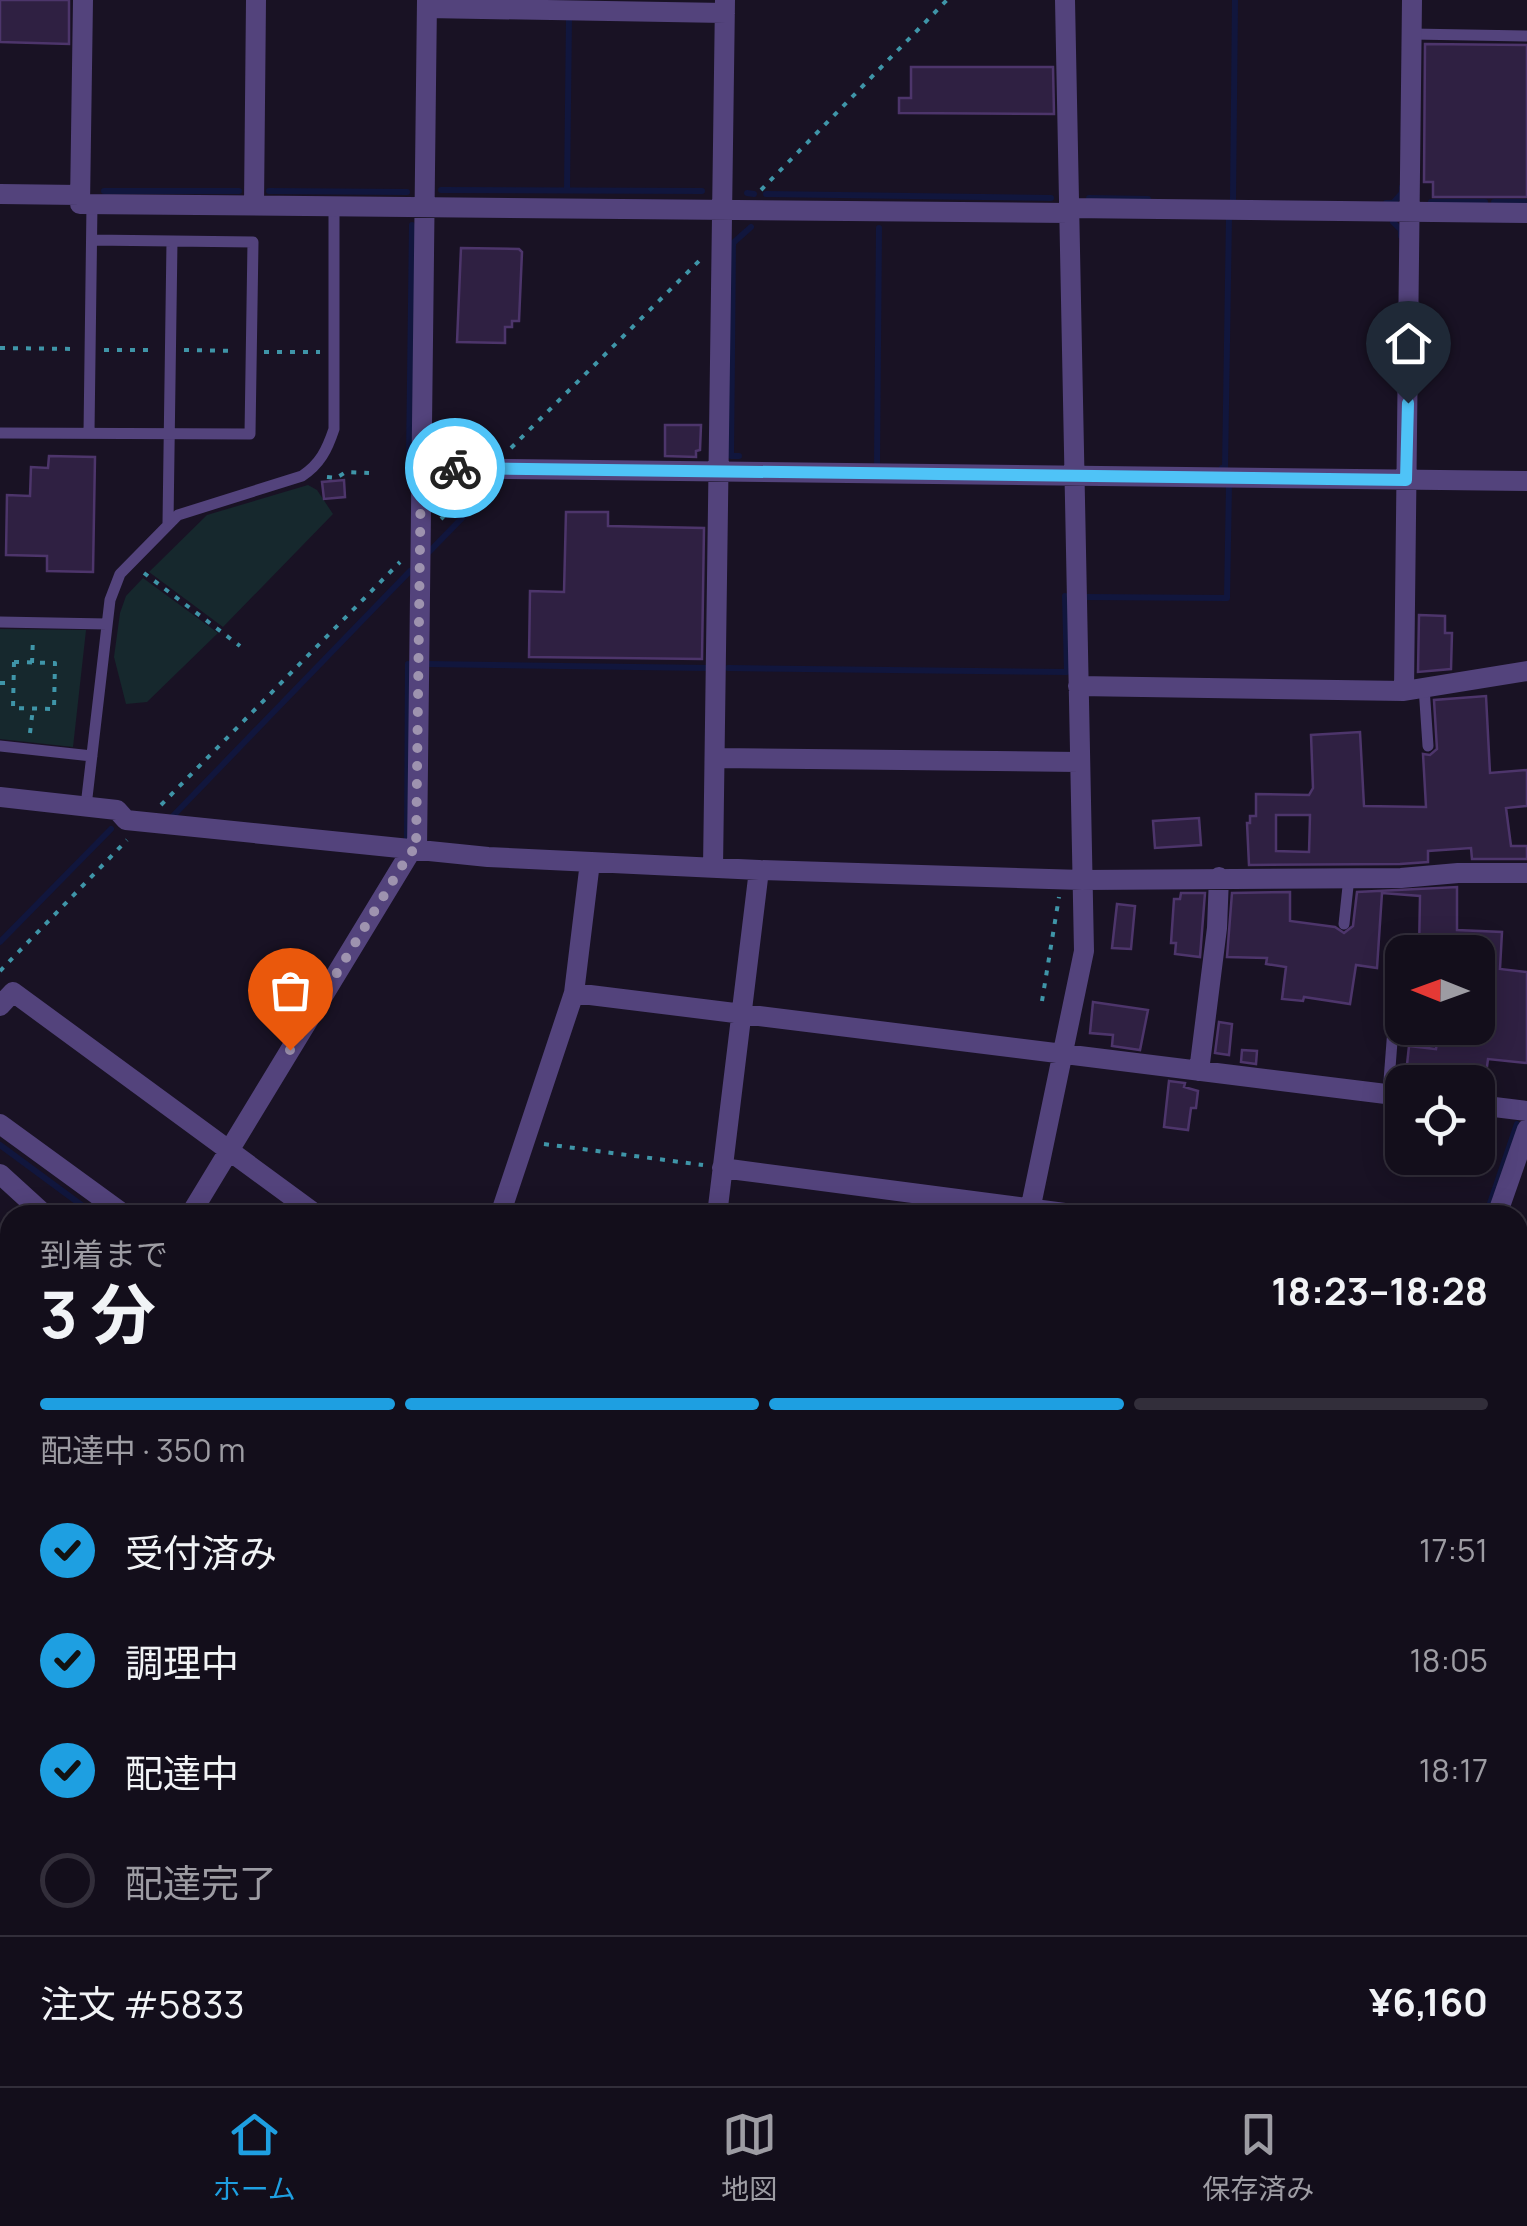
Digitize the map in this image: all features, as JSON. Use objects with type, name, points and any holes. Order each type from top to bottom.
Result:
[{"type":"street","points":[[83,0],[86,199]]},
{"type":"street","points":[[254,205],[256,0]]},
{"type":"street","points":[[1031,1205],[1084,950],[1072,879],[1080,762],[1065,0]]},
{"type":"street","points":[[1412,0],[1406,480],[1414,689]]},
{"type":"street","points":[[196,1205],[414,851],[427,4],[725,7],[732,209],[723,237],[713,868]]},
{"type":"street","points":[[0,194],[254,205],[1527,213]]},
{"type":"street","points":[[421,468],[1527,481]]},
{"type":"street","points":[[1078,686],[1414,689],[1527,671]]},
{"type":"street","points":[[716,758],[1080,762]]},
{"type":"street","points":[[0,797],[118,810],[126,820],[414,851],[590,862],[1072,879],[1527,873]]},
{"type":"street","points":[[503,1205],[574,993],[590,862]]},
{"type":"street","points":[[717,1205],[759,870]]},
{"type":"street","points":[[1200,1071],[1217,928],[1219,876]]},
{"type":"street","points":[[0,1006],[13,992],[303,1205]]},
{"type":"street","points":[[574,993],[1385,1094]]},
{"type":"street","points":[[1495,1107],[1527,1110]]},
{"type":"street","points":[[0,1124],[111,1205]]},
{"type":"street","points":[[1501,1205],[1527,1129]]},
{"type":"street","points":[[722,1168],[981,1205]]},
{"type":"street","points":[[0,1174],[35,1205]]},
{"type":"lane","points":[[1412,34],[1527,36]]},
{"type":"lane","points":[[86,199],[92,240],[90,433]]},
{"type":"lane","points":[[86,806],[110,600],[120,574],[178,514],[302,476],[328,449],[334,429],[334,205]]},
{"type":"lane","points":[[0,433],[250,434],[253,242],[92,240]]},
{"type":"lane","points":[[168,523],[172,241]]},
{"type":"lane","points":[[0,622],[107,624]]},
{"type":"lane","points":[[1414,689],[1428,746]]},
{"type":"lane","points":[[0,746],[92,756]]},
{"type":"lane","points":[[1344,924],[1348,878]]},
{"type":"path","points":[[732,209],[947,0]]},
{"type":"path","points":[[0,972],[490,468],[723,237]]},
{"type":"path","points":[[313,468],[329,478],[346,472],[370,473]]},
{"type":"path","points":[[130,562],[240,646]]},
{"type":"path","points":[[32,663],[34,623]]},
{"type":"path","points":[[14,662],[55,663],[54,708],[13,708],[13,683],[14,662]]},
{"type":"path","points":[[0,683],[13,683]]},
{"type":"path","points":[[28,749],[33,708]]},
{"type":"path","points":[[1042,1001],[1072,879]]},
{"type":"path","points":[[524,1142],[722,1168]]},
{"type":"green space","points":[[308,485],[317,490],[333,514],[223,627],[149,572],[207,515]]},
{"type":"green space","points":[[143,578],[218,633],[147,702],[126,704],[114,657],[126,596]]},
{"type":"green space","points":[[0,629],[86,630],[73,747],[0,739]]},
{"type":"building","points":[[0,0],[69,0],[69,44],[0,42]]},
{"type":"building","points":[[1425,44],[1527,45],[1527,197],[1433,197],[1433,182],[1424,182]]},
{"type":"building","points":[[911,67],[1053,67],[1054,114],[899,113],[899,98],[911,98]]},
{"type":"building","points":[[461,248],[522,252],[519,321],[505,327],[505,343],[457,342]]},
{"type":"building","points":[[665,425],[701,425],[696,457],[665,456]]},
{"type":"building","points":[[49,456],[95,457],[93,572],[47,571],[47,556],[6,555],[7,495],[30,496],[31,467],[48,468]]},
{"type":"building","points":[[344,480],[345,497],[324,499],[322,482]]},
{"type":"building","points":[[566,512],[608,512],[608,526],[704,528],[702,659],[529,657],[530,591],[564,592]]},
{"type":"building","points":[[1419,615],[1445,616],[1445,633],[1452,633],[1451,669],[1418,672]]},
{"type":"building","points":[[1486,696],[1490,773],[1527,770],[1527,806],[1506,808],[1511,846],[1527,846],[1527,859],[1472,859],[1471,848],[1428,851],[1428,862],[1249,865],[1247,823],[1250,816],[1256,816],[1256,794],[1309,795],[1313,788],[1311,735],[1360,732],[1364,806],[1426,807],[1423,754],[1430,755],[1437,749],[1434,700]],"holes":[[[1276,815],[1310,815],[1309,852],[1276,851]]]},
{"type":"building","points":[[1199,818],[1201,845],[1155,848],[1153,821]]},
{"type":"building","points":[[1457,887],[1457,930],[1502,932],[1500,969],[1527,972],[1527,1063],[1488,1059],[1487,1065],[1407,1065],[1409,1046],[1436,1049],[1437,1045],[1495,1045],[1495,935],[1419,935],[1420,896],[1382,893],[1377,968],[1356,965],[1350,1004],[1304,997],[1303,1001],[1282,999],[1286,967],[1266,964],[1267,958],[1227,957],[1232,893],[1290,892],[1290,921],[1335,927],[1344,933],[1353,926],[1357,892]]},
{"type":"building","points":[[1181,893],[1205,893],[1200,957],[1175,954],[1176,943],[1171,943],[1174,899],[1180,899]]},
{"type":"building","points":[[1117,904],[1135,906],[1131,949],[1112,948]]},
{"type":"building","points":[[1093,1002],[1148,1010],[1140,1050],[1112,1046],[1113,1035],[1090,1033]]},
{"type":"building","points":[[1219,1022],[1232,1024],[1229,1055],[1215,1053]]},
{"type":"building","points":[[1242,1050],[1257,1051],[1256,1064],[1241,1062]]},
{"type":"building","points":[[1169,1081],[1185,1083],[1184,1087],[1198,1091],[1188,1130],[1164,1127]]},
{"type":"waterway","points":[[1233,200],[1235,0]]},
{"type":"waterway","points":[[567,190],[569,18]]},
{"type":"waterway","points":[[1386,203],[1393,203],[1402,187]]},
{"type":"waterway","points":[[441,190],[702,191]]},
{"type":"waterway","points":[[104,191],[239,191]]},
{"type":"waterway","points":[[269,191],[407,192]]},
{"type":"waterway","points":[[747,193],[754,194]]},
{"type":"waterway","points":[[766,194],[1051,198]]},
{"type":"waterway","points":[[1089,198],[1148,199]]},
{"type":"waterway","points":[[1431,202],[1485,202]]},
{"type":"waterway","points":[[1494,202],[1527,202]]},
{"type":"waterway","points":[[1222,468],[1229,217]]},
{"type":"waterway","points":[[1393,222],[1401,236]]},
{"type":"waterway","points":[[409,460],[412,225]]},
{"type":"waterway","points":[[739,456],[731,456],[733,243],[751,227]]},
{"type":"waterway","points":[[877,465],[879,228]]},
{"type":"waterway","points":[[428,553],[503,476]]},
{"type":"waterway","points":[[1085,597],[1227,598],[1229,485]]},
{"type":"waterway","points":[[172,817],[410,571]]},
{"type":"waterway","points":[[728,668],[1067,672],[1065,596]]},
{"type":"waterway","points":[[402,843],[407,841],[408,664]]},
{"type":"waterway","points":[[427,664],[709,668]]},
{"type":"waterway","points":[[0,942],[111,829]]},
{"type":"waterway","points":[[1489,1205],[1517,1124]]},
{"type":"waterway","points":[[0,1145],[81,1205]]},
{"type":"way so far","points":[[290,1050],[411,851],[416,852],[421,468],[455,468]]},
{"type":"route","points":[[455,468],[1406,480],[1408,403]]}]
